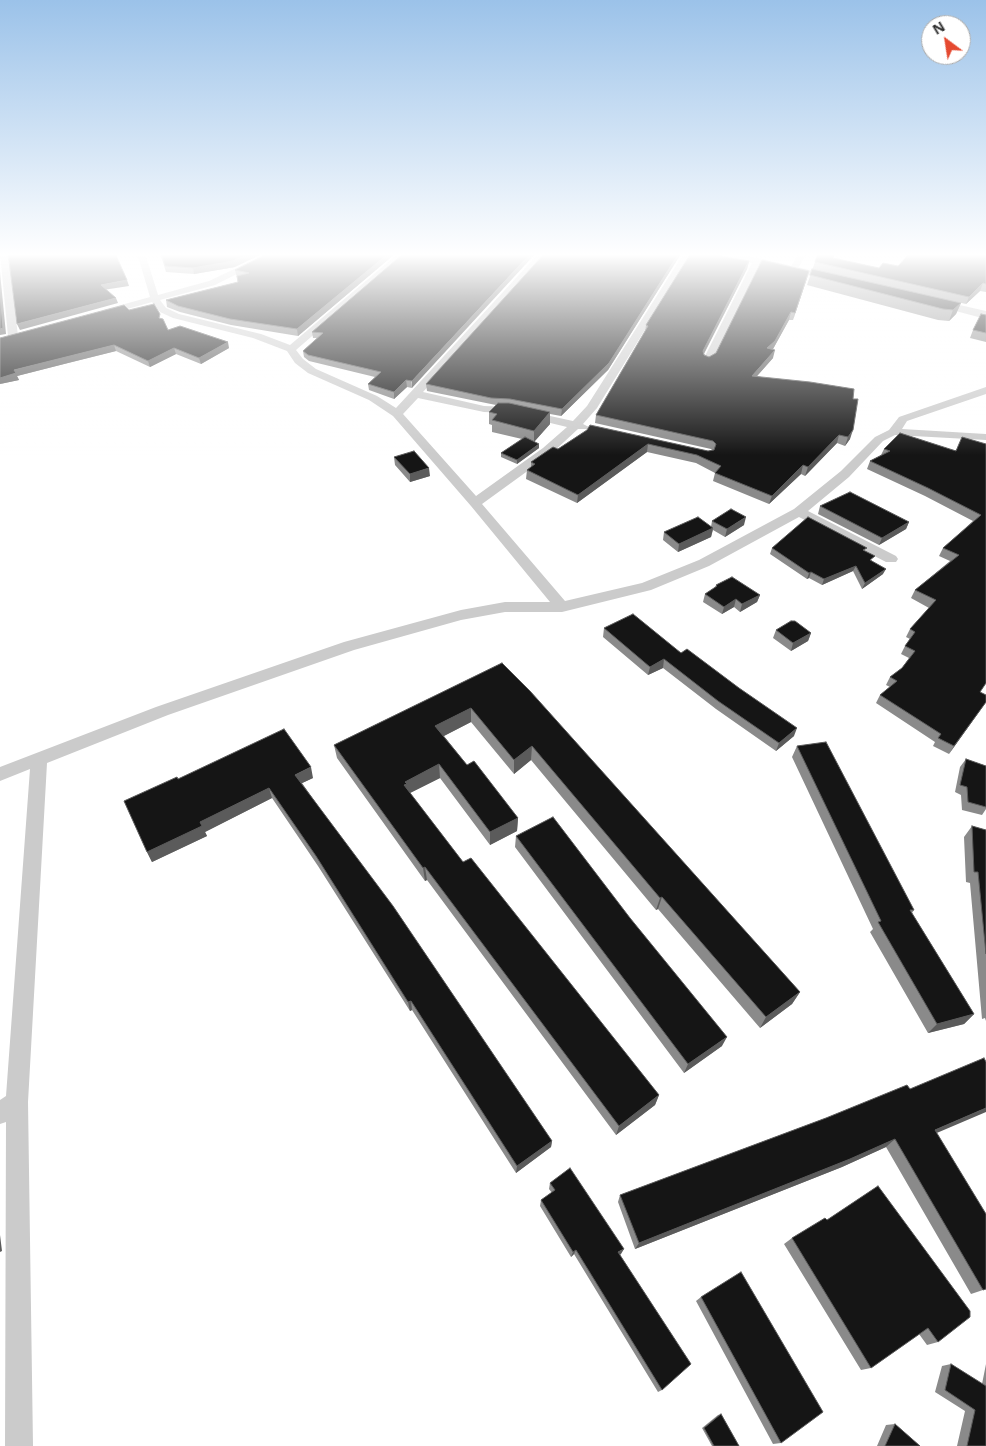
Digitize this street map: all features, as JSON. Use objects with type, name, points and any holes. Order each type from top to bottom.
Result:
[{"type":"street","points":[[0,340],[18,335],[16,320]]},
{"type":"street","points":[[194,320],[257,336],[291,348],[299,361],[312,371],[373,398],[397,414],[562,607]]},
{"type":"street","points":[[291,348],[324,320]]},
{"type":"street","points":[[397,414],[483,320]]},
{"type":"street","points":[[475,503],[547,451],[576,425],[591,408],[646,320]]},
{"type":"street","points":[[708,360],[727,320]]},
{"type":"street","points":[[0,774],[162,711],[349,646],[462,615],[505,608],[562,607],[646,587],[704,563],[799,512],[845,474],[879,439],[893,432],[903,419],[986,390]]},
{"type":"street","points":[[416,394],[484,409],[509,410],[595,430]]},
{"type":"street","points":[[893,432],[986,437]]},
{"type":"street","points":[[799,512],[891,560]]},
{"type":"street","points":[[19,1446],[8,1107],[39,758]]},
{"type":"building","points":[[0,320],[2,320],[3,328],[0,329]]},
{"type":"building","points":[[17,320],[30,320],[17,324]]},
{"type":"building","points":[[66,320],[164,320],[168,330],[180,326],[228,342],[199,358],[174,348],[148,361],[114,345],[14,370],[16,373],[0,378],[0,338]]},
{"type":"building","points":[[240,320],[307,320],[297,329]]},
{"type":"building","points":[[325,320],[468,320],[412,381],[406,380],[394,392],[368,384],[381,372],[308,355],[303,351],[323,333],[312,332]]},
{"type":"building","points":[[484,320],[636,320],[609,363],[562,409],[510,399],[491,398],[426,384]]},
{"type":"building","points":[[649,320],[719,320],[703,351],[704,355],[709,357],[716,353],[732,320],[786,320],[775,341],[767,348],[775,350],[752,376],[854,389],[853,399],[858,399],[853,430],[848,437],[839,435],[808,467],[803,465],[772,496],[715,473],[721,466],[697,455],[648,444],[578,495],[527,470],[535,464],[531,462],[553,447],[558,449],[587,430],[590,425],[708,451],[714,450],[716,444],[713,441],[596,415],[648,326],[646,325]]},
{"type":"building","points":[[978,320],[986,320],[986,333],[973,330]]},
{"type":"building","points":[[498,403],[509,403],[550,412],[534,431],[492,420],[497,414],[489,412]]},
{"type":"building","points":[[900,433],[956,451],[962,437],[986,444],[986,683],[980,692],[986,695],[986,702],[954,746],[938,738],[941,734],[880,695],[897,681],[890,677],[902,668],[915,651],[905,646],[915,632],[910,629],[936,600],[915,590],[959,555],[943,548],[981,515],[870,461],[890,451],[884,449]]},
{"type":"building","points":[[525,437],[539,444],[517,460],[501,453]]},
{"type":"building","points":[[414,451],[429,468],[410,474],[394,457]]},
{"type":"building","points":[[850,492],[909,522],[882,538],[820,506]]},
{"type":"building","points":[[731,509],[746,517],[727,529],[712,521]]},
{"type":"building","points":[[698,517],[713,528],[679,544],[664,532]]},
{"type":"building","points":[[808,517],[867,548],[863,550],[875,556],[870,560],[886,569],[865,583],[856,566],[824,579],[811,572],[809,573],[772,548]]},
{"type":"building","points":[[732,577],[760,595],[742,604],[736,599],[724,607],[705,594],[716,585]]},
{"type":"building","points":[[633,614],[681,653],[687,649],[797,728],[779,743],[718,701],[664,659],[650,667],[604,628]]},
{"type":"building","points":[[791,621],[795,621],[811,633],[793,643],[776,630]]},
{"type":"building","points":[[502,663],[530,691],[800,992],[766,1017],[662,897],[660,898],[532,746],[514,760],[471,708],[435,726],[467,765],[474,761],[518,818],[490,832],[439,764],[405,782],[407,784],[404,785],[463,862],[471,858],[659,1095],[619,1126],[425,867],[423,868],[334,745]]},
{"type":"building","points":[[284,729],[311,767],[295,775],[393,906],[552,1141],[517,1166],[411,1001],[408,1002],[316,856],[269,788],[200,822],[202,826],[147,852],[124,801],[177,777],[178,779]]},
{"type":"building","points":[[826,742],[914,910],[910,910],[974,1014],[937,1024],[878,922],[881,921],[797,746]]},
{"type":"building","points":[[966,759],[986,766],[986,807],[968,802],[967,787],[960,785]]},
{"type":"building","points":[[553,817],[630,918],[727,1037],[688,1064],[516,836]]},
{"type":"building","points":[[972,826],[986,830],[986,954],[978,872],[974,872]]},
{"type":"building","points":[[984,1058],[986,1062],[986,1108],[935,1130],[986,1214],[986,1289],[983,1290],[895,1139],[850,1159],[639,1243],[620,1195],[826,1118],[907,1085],[910,1089]]},
{"type":"building","points":[[570,1168],[624,1249],[618,1252],[691,1364],[662,1390],[576,1250],[573,1252],[541,1200],[555,1190],[550,1183]]},
{"type":"building","points":[[878,1186],[970,1311],[970,1317],[938,1342],[928,1328],[871,1368],[792,1238],[825,1218],[827,1220]]},
{"type":"building","points":[[741,1272],[823,1412],[781,1443],[701,1297]]},
{"type":"building","points":[[951,1364],[986,1386],[986,1446],[967,1446],[975,1410],[945,1390]]},
{"type":"building","points":[[721,1414],[739,1446],[714,1446],[704,1428]]},
{"type":"building","points":[[895,1424],[920,1446],[885,1446]]}]
